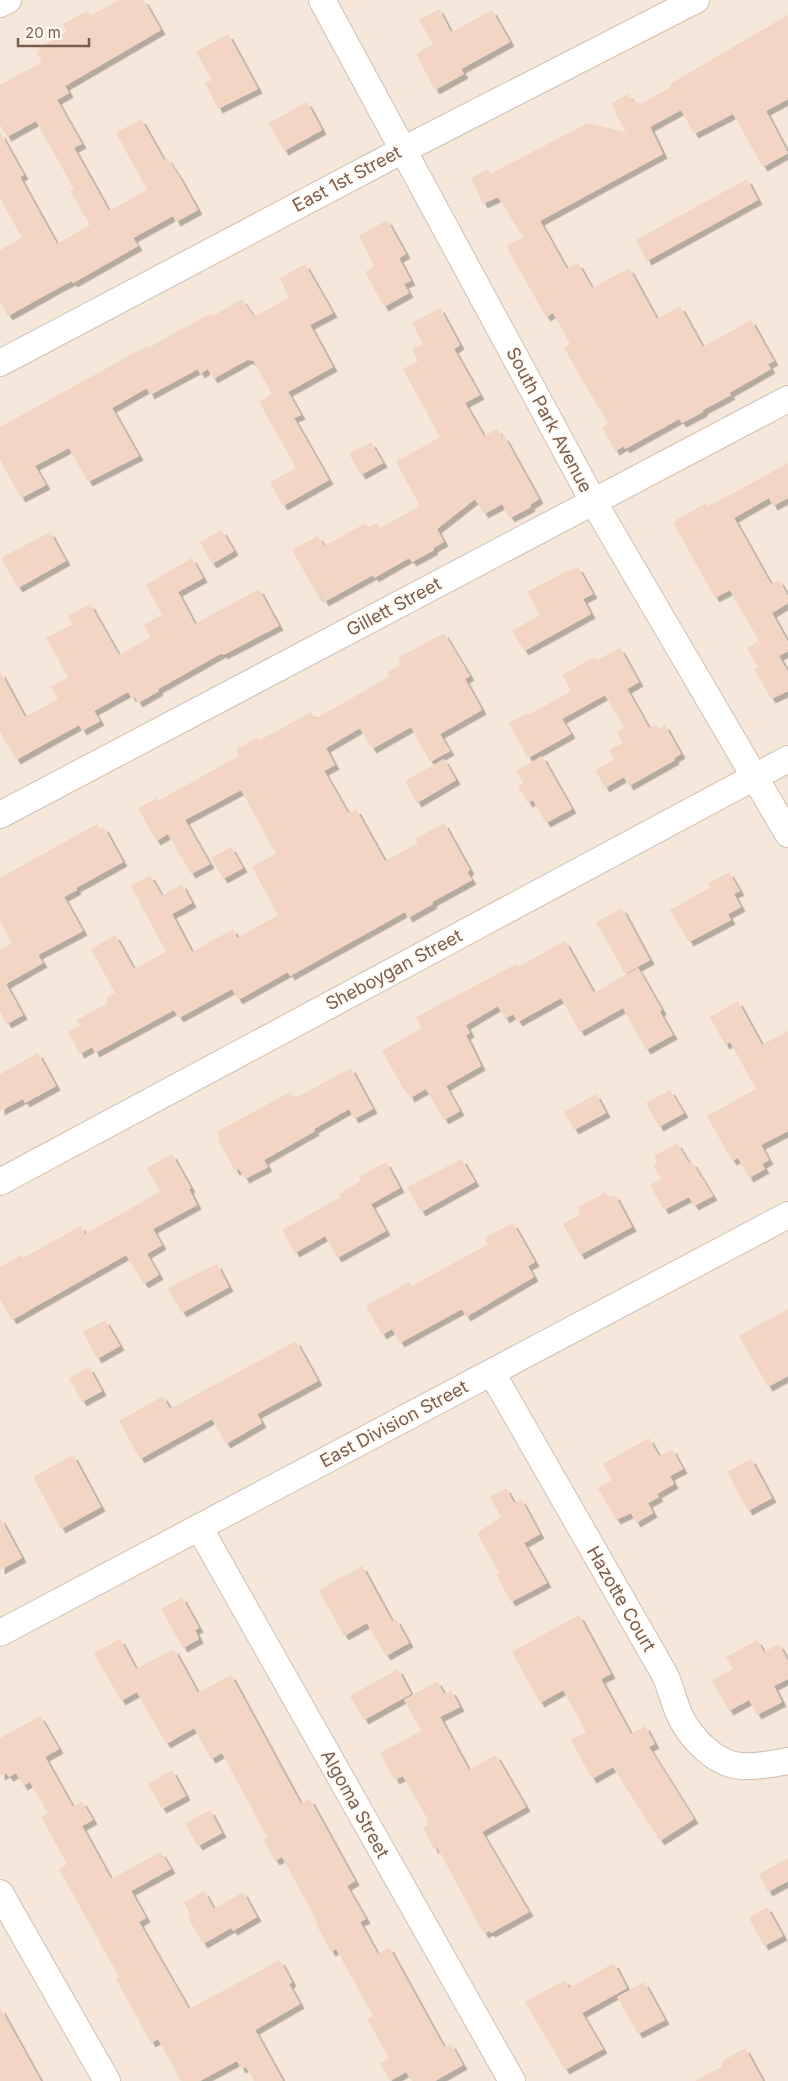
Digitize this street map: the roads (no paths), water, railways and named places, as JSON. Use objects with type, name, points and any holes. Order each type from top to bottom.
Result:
[{"type":"street","points":[[0,4],[8,0]]},
{"type":"street","name":"South Park Avenue","points":[[322,0],[593,501],[788,834]]},
{"type":"street","name":"East 1st Street","points":[[0,363],[403,150],[696,0]]},
{"type":"street","name":"Gillett Street","points":[[0,815],[788,399]]},
{"type":"street","name":"Sheboygan Street","points":[[0,1182],[788,759]]},
{"type":"street","name":"East Division Street","points":[[0,1632],[788,1215]]},
{"type":"street","name":"Hazotte Court","points":[[492,1373],[664,1674],[680,1715],[693,1736],[711,1753],[727,1762],[741,1766],[788,1761]]},
{"type":"street","name":"Algoma Street","points":[[199,1527],[512,2081]]},
{"type":"street","points":[[0,1893],[107,2081]]}]
